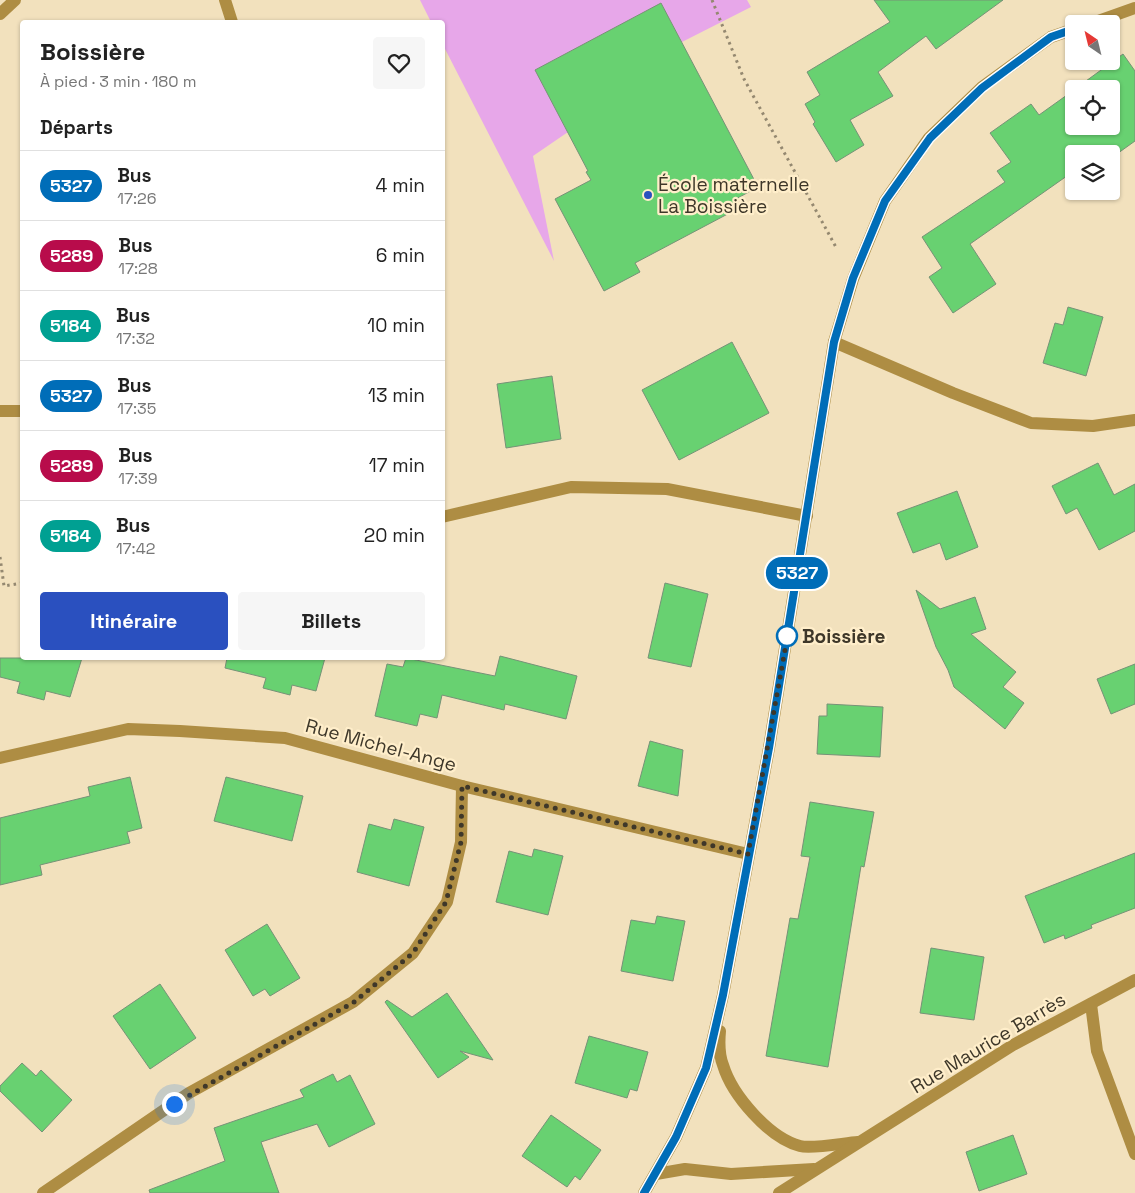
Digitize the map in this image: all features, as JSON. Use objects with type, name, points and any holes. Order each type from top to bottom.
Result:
[{"type":"street","points":[[0,14],[15,0]]},
{"type":"street","points":[[225,0],[231,20]]},
{"type":"street","points":[[1115,15],[1135,8]]},
{"type":"street","points":[[652,1186],[706,1068],[723,995],[769,748],[834,342],[853,278],[885,201],[930,138],[982,88],[1051,37],[1065,32]]},
{"type":"street","points":[[834,342],[953,393],[1031,423],[1093,426],[1135,420]]},
{"type":"street","points":[[0,411],[20,411]]},
{"type":"street","points":[[445,516],[571,487],[667,489],[807,516]]},
{"type":"street","name":"Rue Michel-Ange","points":[[0,758],[128,729],[285,738],[462,786],[748,854]]},
{"type":"street","points":[[43,1193],[190,1093],[354,1002],[413,953],[446,902],[461,842],[462,786]]},
{"type":"street","name":"Rue Maurice Barrès","points":[[779,1193],[814,1169],[863,1142],[1013,1045],[1135,980]]},
{"type":"street","name":"Rue Maurice Barrès","points":[[723,995],[719,1042],[723,1066],[739,1098],[770,1130],[801,1146],[863,1142]]},
{"type":"street","points":[[1091,1004],[1097,1051],[1135,1154]]},
{"type":"street","name":"Rue Maurice Barrès","points":[[652,1186],[685,1169],[731,1174],[814,1169]]},
{"type":"path","points":[[712,0],[744,79],[853,278]]},
{"type":"path","points":[[0,557],[4,586],[20,583]]},
{"type":"shaded area","points":[[420,0],[747,0],[751,7],[682,42],[661,3],[535,70],[568,132],[533,156],[554,261],[445,49],[445,20],[430,20]]},
{"type":"building","points":[[874,0],[1003,0],[936,49],[926,36],[878,72],[893,96],[850,120],[864,145],[836,162],[813,124],[815,122],[805,104],[820,95],[807,72],[890,22]]},
{"type":"building","points":[[661,3],[758,187],[734,200],[739,208],[635,263],[640,272],[604,291],[555,199],[591,180],[535,70]]},
{"type":"building","points":[[1123,54],[1135,71],[1135,141],[1120,152],[1120,145],[1065,145],[1065,177],[970,244],[996,284],[953,313],[929,277],[942,268],[922,237],[1005,182],[997,171],[1011,162],[990,133],[1031,104],[1039,115],[1065,96],[1065,135],[1120,135],[1120,80],[1087,80],[1101,70],[1120,70],[1120,56]]},
{"type":"building","points":[[1068,307],[1103,317],[1086,376],[1043,363],[1055,323],[1063,325]]},
{"type":"building","points":[[732,342],[769,413],[679,460],[642,390]]},
{"type":"building","points":[[552,376],[561,439],[506,448],[497,384]]},
{"type":"building","points":[[1098,463],[1114,495],[1135,484],[1135,531],[1099,550],[1077,508],[1066,514],[1052,486]]},
{"type":"building","points":[[957,491],[978,547],[946,560],[940,543],[913,553],[897,513]]},
{"type":"building","points":[[665,583],[708,594],[691,667],[648,658]]},
{"type":"building","points":[[916,590],[940,609],[975,597],[986,629],[971,634],[1016,672],[1003,687],[1024,703],[1005,729],[954,687],[948,670],[936,647]]},
{"type":"building","points":[[500,656],[577,676],[566,719],[505,704],[504,710],[442,695],[437,718],[420,714],[417,726],[375,716],[387,664],[403,667],[405,660],[416,660],[495,676]]},
{"type":"building","points":[[0,658],[20,658],[20,660],[81,660],[70,697],[46,691],[44,700],[17,693],[20,682],[0,677]]},
{"type":"building","points":[[227,660],[324,660],[316,691],[292,685],[290,695],[263,688],[266,678],[225,668]]},
{"type":"building","points":[[1135,664],[1135,704],[1111,714],[1097,679]]},
{"type":"building","points":[[827,704],[883,707],[880,757],[817,754],[819,716],[827,716]]},
{"type":"building","points":[[650,741],[683,750],[678,796],[638,786]]},
{"type":"building","points":[[130,777],[142,828],[127,832],[130,843],[40,865],[42,875],[0,885],[0,818],[90,796],[88,787]]},
{"type":"building","points":[[226,777],[303,796],[292,841],[214,821]]},
{"type":"building","points":[[810,802],[874,812],[864,867],[861,866],[828,1067],[766,1056],[790,918],[798,919],[810,857],[801,856]]},
{"type":"building","points":[[394,819],[424,827],[409,886],[357,872],[369,824],[391,830]]},
{"type":"building","points":[[534,849],[563,856],[548,915],[496,902],[509,851],[532,857]]},
{"type":"building","points":[[1135,853],[1135,908],[1091,925],[1092,928],[1065,939],[1064,935],[1044,943],[1025,896]]},
{"type":"building","points":[[657,916],[685,921],[673,981],[621,971],[631,920],[655,924]]},
{"type":"building","points":[[267,924],[300,978],[270,996],[265,989],[253,996],[225,950]]},
{"type":"building","points":[[931,948],[984,957],[974,1020],[920,1013]]},
{"type":"building","points":[[160,984],[196,1038],[150,1069],[113,1016]]},
{"type":"building","points":[[447,993],[493,1060],[460,1051],[469,1057],[438,1078],[385,1002],[387,1000],[412,1017]]},
{"type":"building","points":[[589,1036],[648,1052],[637,1091],[630,1089],[627,1098],[575,1083]]},
{"type":"building","points":[[22,1063],[36,1076],[41,1070],[72,1100],[42,1132],[0,1091],[0,1086]]},
{"type":"building","points":[[333,1074],[337,1082],[350,1075],[375,1124],[329,1147],[317,1124],[261,1142],[279,1193],[150,1193],[149,1190],[225,1161],[214,1128],[304,1097],[300,1090]]},
{"type":"building","points":[[551,1115],[601,1150],[580,1180],[575,1176],[567,1187],[522,1156]]},
{"type":"building","points":[[1013,1135],[1027,1174],[979,1191],[966,1152]]},
{"type":"bus line","name":"5327","points":[[644,1193],[651,1184],[676,1137],[706,1068],[723,995],[769,748],[834,342],[853,278],[885,201],[930,138],[982,88],[1051,37],[1065,32]]},
{"type":"place","name":"École maternelle La Boissière","points":[[648,195]]},
{"type":"place","name":"Boissière","points":[[787,636]]},
{"type":"route","points":[[174,1104],[190,1093],[354,1002],[413,953],[446,902],[461,842],[462,786],[748,854],[769,748],[789,628],[787,636]]}]
